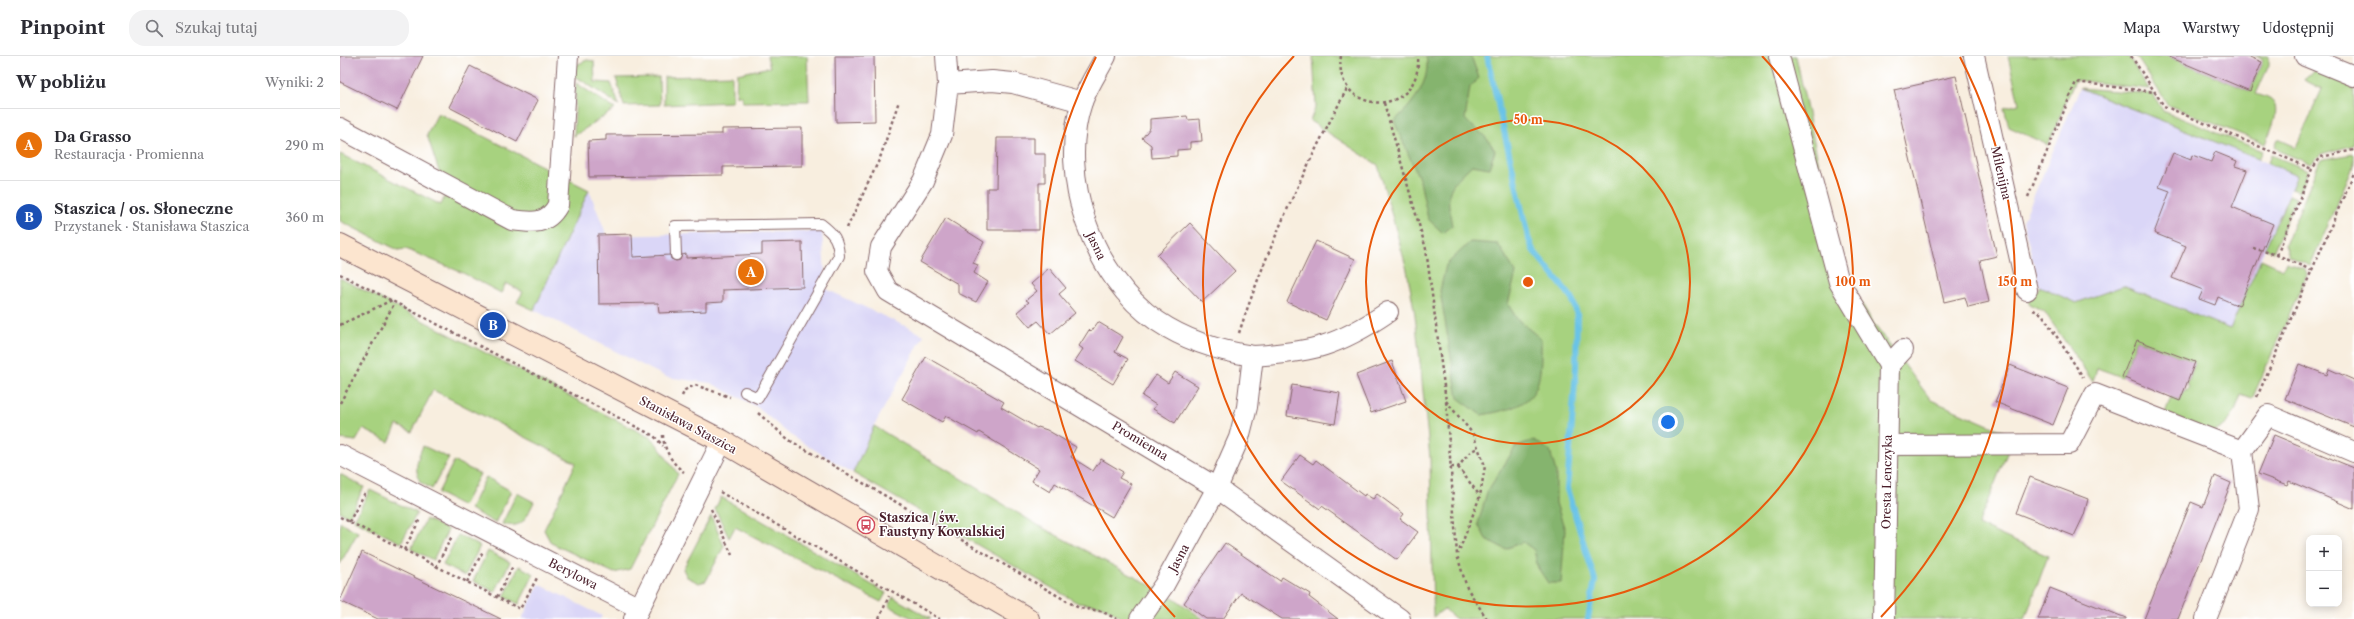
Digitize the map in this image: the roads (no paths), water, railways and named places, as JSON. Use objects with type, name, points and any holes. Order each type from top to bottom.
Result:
[{"type":"street","points":[[340,128],[512,220],[540,223],[548,219],[558,205],[568,56]]},
{"type":"street","points":[[946,56],[948,84],[992,82],[1013,84],[1082,102]]},
{"type":"street","name":"Jasna","points":[[1106,56],[1082,102],[1076,136],[1075,174],[1083,217],[1099,257],[1126,293],[1157,321],[1192,340],[1233,353],[1253,356],[1302,352],[1322,348],[1360,331],[1388,312]]},
{"type":"street","points":[[1779,56],[1839,282],[1889,365],[1903,350]]},
{"type":"street","name":"Milenijna","points":[[1974,56],[2027,290]]},
{"type":"street","points":[[2305,56],[2354,76]]},
{"type":"street","name":"Promienna","points":[[948,84],[942,135],[923,181],[881,247],[877,270],[888,291],[1217,488],[1400,619]]},
{"type":"street","name":"Stanisława Staszica","points":[[340,245],[722,441],[1028,619]]},
{"type":"street","name":"Jasna","points":[[1140,619],[1164,585],[1217,488],[1245,420],[1253,356]]},
{"type":"street","name":"Oresta Lenczyka","points":[[1884,619],[1889,365]]},
{"type":"street","points":[[1888,445],[2069,444],[2095,394],[2242,451]]},
{"type":"street","points":[[2206,619],[2249,510],[2242,451],[2268,415],[2354,452]]},
{"type":"street","name":"Berylowa","points":[[340,455],[637,614],[722,441]]},
{"type":"lane","points":[[676,255],[675,226],[821,224],[835,234],[838,242],[839,256],[758,398],[745,392]]},
{"type":"waterway","points":[[1487,56],[1528,237],[1533,250],[1572,298],[1577,314],[1576,370],[1567,489],[1595,580],[1588,619]]},
{"type":"place","name":"Da Grasso","points":[[751,272]]},
{"type":"place","name":"Staszica / os. Słoneczne","points":[[493,325]]},
{"type":"place","name":"Staszica / św. Faustyny Kowalskiej","points":[[866,525]]}]
